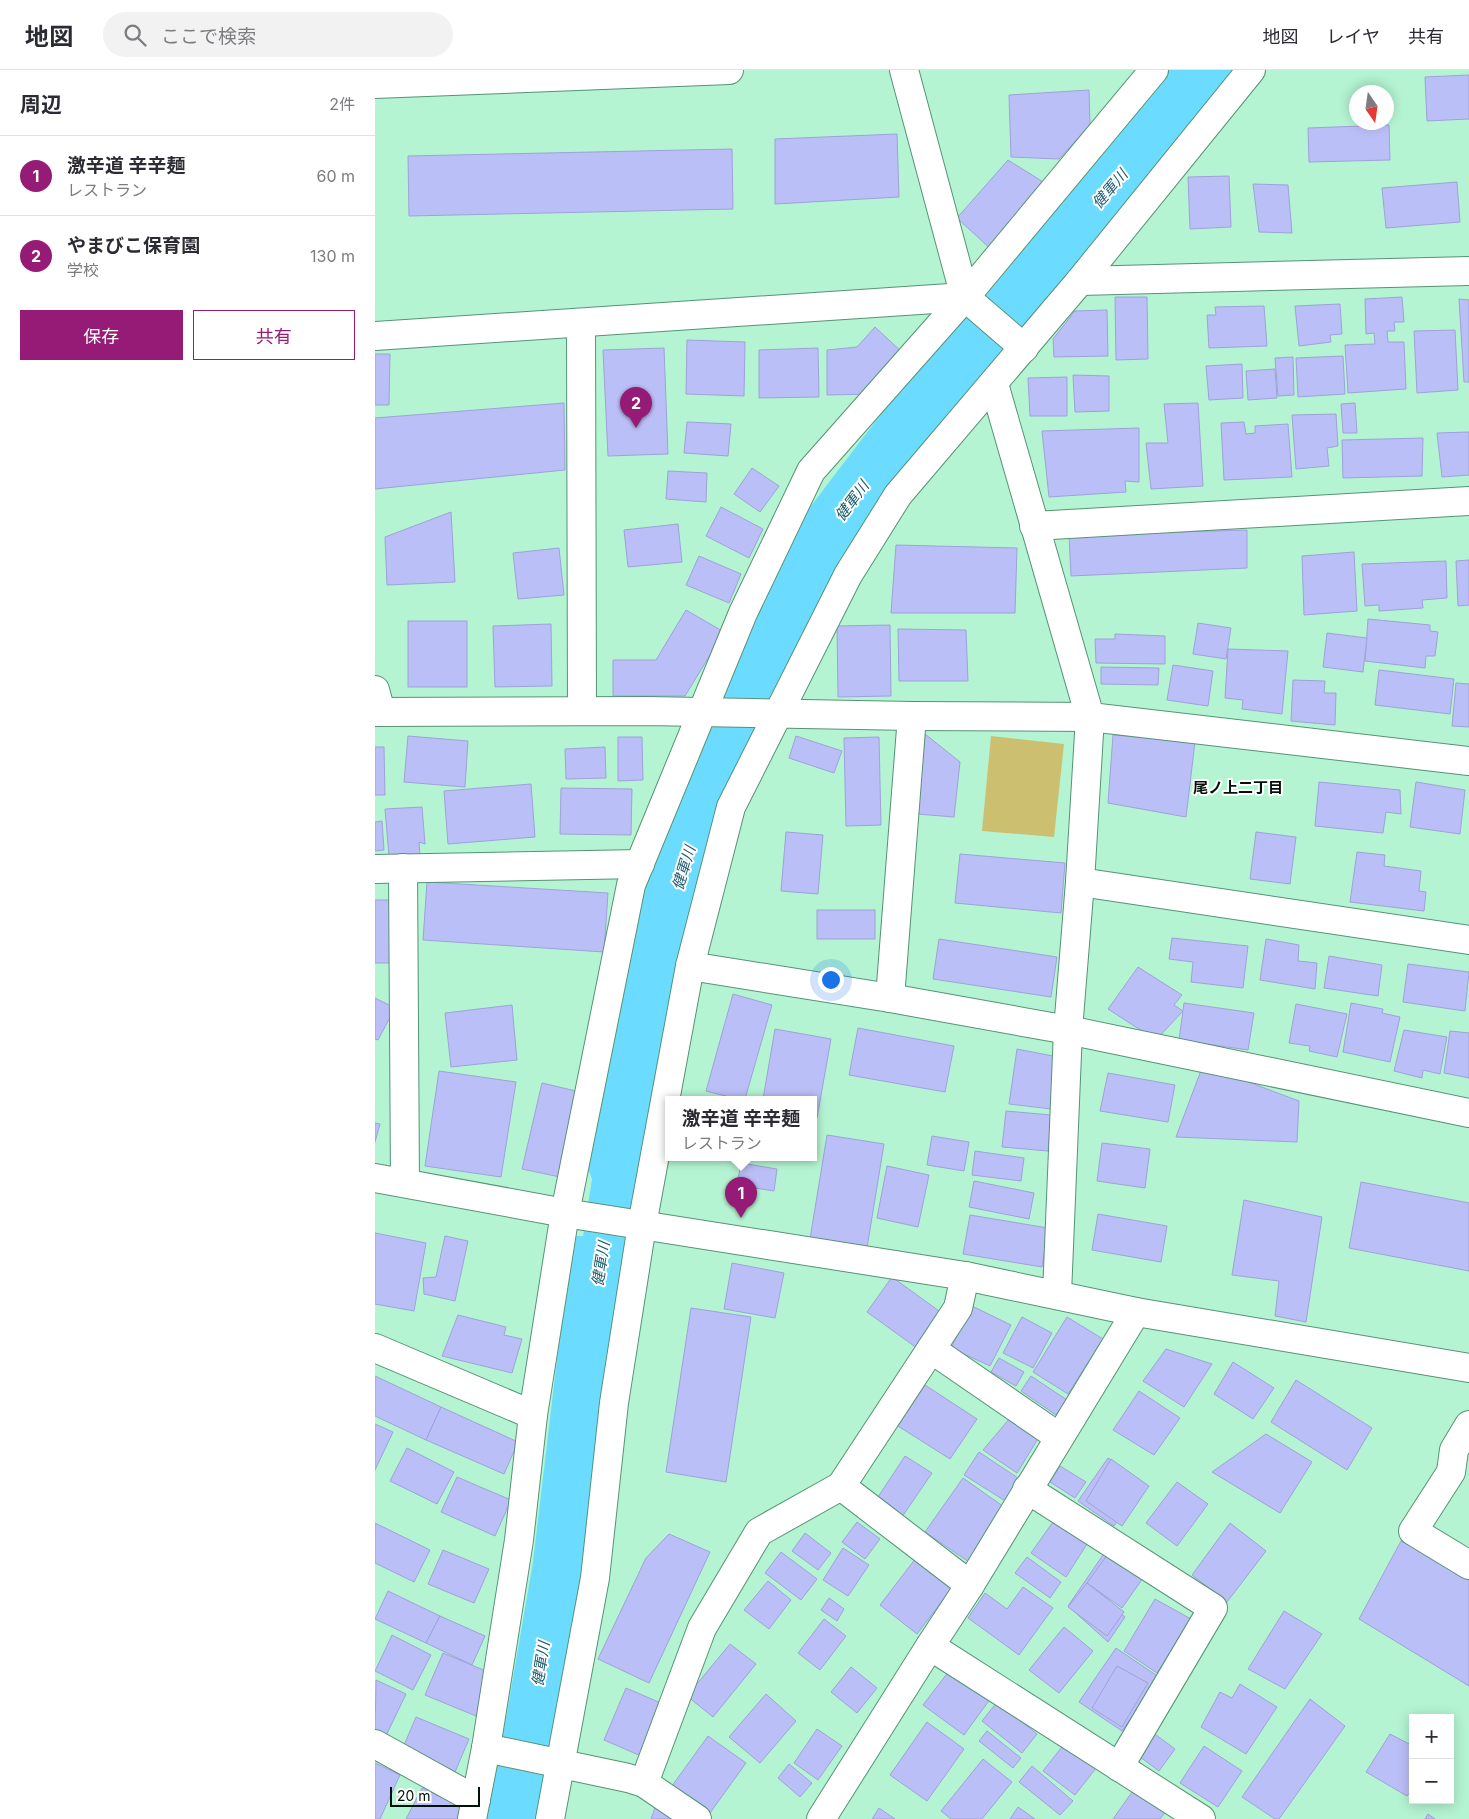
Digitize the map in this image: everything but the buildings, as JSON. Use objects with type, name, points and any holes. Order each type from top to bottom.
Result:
[{"type":"street","points":[[375,84],[444,76],[729,70]]},
{"type":"street","points":[[904,70],[965,297],[1024,348]]},
{"type":"street","points":[[375,1744],[474,1810],[486,1748],[519,1540],[533,1415],[565,1213],[631,885],[743,613],[811,471],[965,297],[1154,70]]},
{"type":"street","points":[[666,1096],[690,966],[731,807],[848,575],[898,495],[1080,281],[1251,70]]},
{"type":"street","points":[[1080,281],[1469,271]]},
{"type":"street","points":[[375,336],[965,297]]},
{"type":"street","points":[[581,323],[583,712]]},
{"type":"street","points":[[994,384],[1090,717],[1069,1030],[1057,1294]]},
{"type":"street","points":[[1034,526],[1469,501]]},
{"type":"street","points":[[377,704],[583,712],[1090,717],[1469,761]]},
{"type":"street","points":[[890,998],[912,716]]},
{"type":"street","points":[[375,869],[640,864]]},
{"type":"street","points":[[403,868],[405,1183]]},
{"type":"street","points":[[1080,882],[1469,940]]},
{"type":"street","points":[[690,966],[890,998],[1069,1030],[1469,1112]]},
{"type":"street","points":[[550,1819],[557,1763],[595,1578],[614,1403],[642,1225],[665,1101]]},
{"type":"street","points":[[375,1178],[565,1213],[965,1276],[1136,1312],[1469,1368]]},
{"type":"street","points":[[644,1783],[701,1628],[759,1532],[841,1486],[958,1308],[965,1276]]},
{"type":"street","points":[[821,1819],[970,1585],[1136,1312]]},
{"type":"street","points":[[375,1348],[533,1415]]},
{"type":"street","points":[[931,1349],[1059,1437]]},
{"type":"street","points":[[1469,1425],[1454,1450],[1451,1472],[1413,1531],[1469,1565]]},
{"type":"street","points":[[841,1486],[970,1585]]},
{"type":"street","points":[[1027,1489],[1213,1608],[1119,1767]]},
{"type":"street","points":[[930,1646],[1201,1819]]},
{"type":"street","points":[[486,1748],[644,1783],[697,1819]]},
{"type":"shaded area","points":[[991,736],[1064,744],[1054,837],[982,831]]},
{"type":"water","name":"健軍川","points":[[1169,70],[1240,70],[972,391],[728,796],[673,1096],[665,1096],[665,1142],[542,1819],[485,1819],[505,1724],[533,1562],[573,1240],[577,1236],[583,1236],[592,1179],[588,1169],[589,1148],[643,894],[688,765],[801,519],[907,380]]},
{"type":"place","name":"やまびこ保育園","points":[[636,428]]},
{"type":"place","name":"激辛道 辛辛麺","points":[[741,1218]]},
{"type":"district","name":"尾ノ上二丁目","points":[[1238,788]]}]
